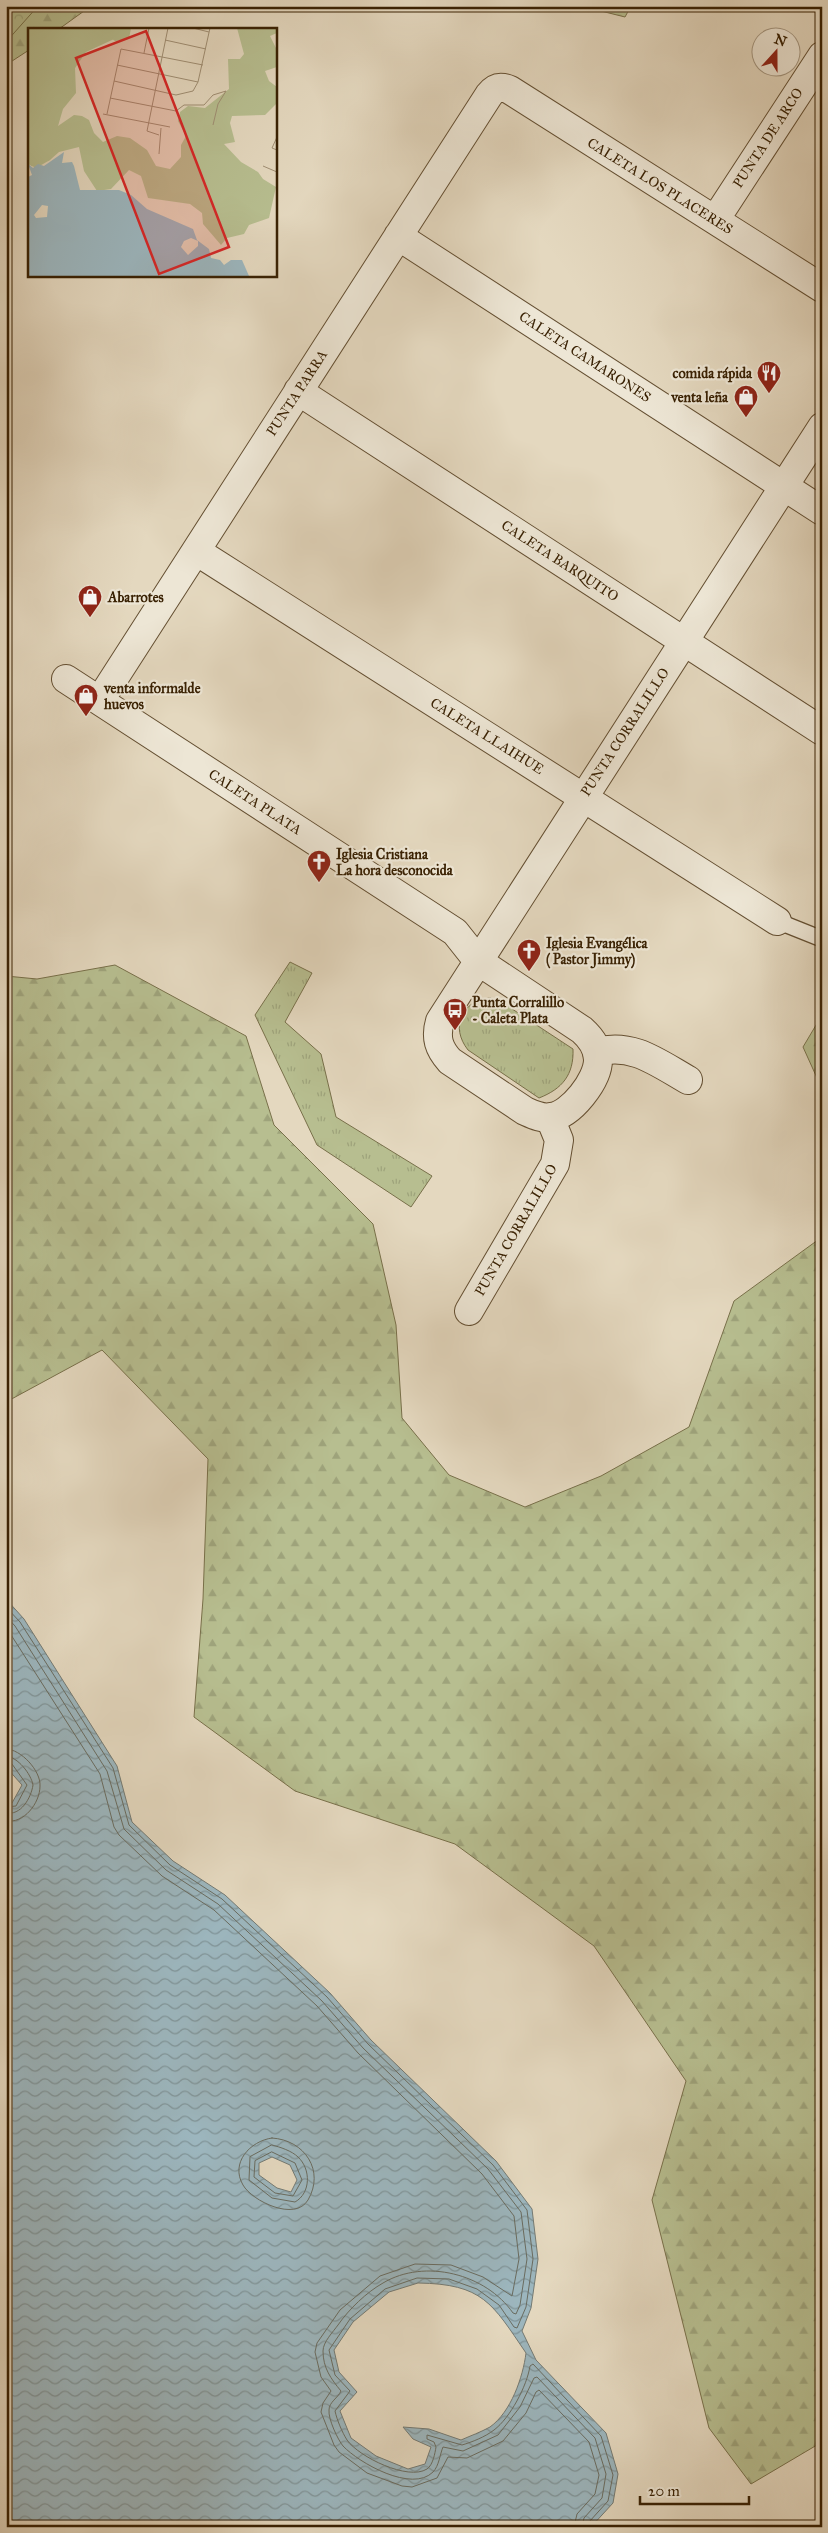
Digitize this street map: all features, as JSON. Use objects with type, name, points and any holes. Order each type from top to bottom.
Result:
[{"type":"street","name":"PUNTA DE ARCO","points":[[715,220],[822,56]]},
{"type":"street","name":"CALETA LOS PLACERES","points":[[498,88],[505,87],[510,90],[822,288]]},
{"type":"street","name":"PUNTA PARRA","points":[[100,700],[489,95],[498,88]]},
{"type":"street","name":"CALETA CAMARONES","points":[[398,236],[822,510]]},
{"type":"street","name":"CALETA BARQUITO","points":[[298,391],[822,731]]},
{"type":"street","name":"PUNTA CORRALILLO","points":[[469,1311],[555,1164],[559,1140],[550,1118],[537,1117],[525,1111],[450,1061],[442,1051],[438,1039],[440,1021],[822,428]]},
{"type":"street","name":"CALETA LLAIHUE","points":[[196,550],[777,921]]},
{"type":"street","name":"CALETA PLATA","points":[[66,678],[455,932],[478,961],[582,1030],[594,1043],[597,1052]]},
{"type":"street","points":[[550,1118],[569,1110],[576,1104],[596,1070],[597,1052],[617,1048],[630,1049],[688,1080]]},
{"type":"lane","points":[[777,921],[822,939]]},
{"type":"green space","points":[[6,6],[91,6],[60,28],[28,28],[28,51],[6,65]]},
{"type":"green space","points":[[6,6],[38,6],[6,42]]},
{"type":"green space","points":[[581,6],[631,6],[625,17]]},
{"type":"green space","points":[[290,962],[312,973],[285,1022],[321,1054],[336,1117],[432,1176],[411,1207],[317,1145],[255,1015]]},
{"type":"green space","points":[[115,965],[246,1036],[274,1125],[373,1224],[396,1325],[402,1418],[449,1475],[525,1507],[601,1476],[689,1427],[734,1301],[822,1237],[822,2442],[751,2484],[709,2428],[652,2200],[686,2081],[594,1946],[455,1844],[295,1791],[194,1717],[203,1599],[208,1459],[102,1350],[6,1402],[6,976],[37,979]]},
{"type":"green space","points":[[490,998],[500,1001],[573,1049],[569,1074],[554,1090],[539,1098],[468,1050],[460,1033],[459,1024],[461,1016],[472,1004]]},
{"type":"green space","points":[[822,1015],[822,1089],[803,1047]]},
{"type":"water","points":[[6,1599],[24,1619],[117,1766],[132,1822],[173,1861],[225,1895],[330,1993],[371,2040],[496,2161],[532,2209],[538,2259],[531,2308],[522,2331],[536,2360],[606,2433],[618,2474],[613,2503],[591,2527],[6,2527],[6,1802],[12,1803],[22,1785],[6,1767]],"holes":[[[272,2157],[290,2165],[297,2180],[291,2192],[277,2188],[259,2175],[259,2163]],[[418,2283],[440,2284],[472,2292],[494,2309],[526,2353],[515,2393],[504,2412],[490,2427],[461,2440],[429,2429],[403,2427],[413,2439],[431,2447],[425,2464],[408,2469],[376,2456],[351,2438],[340,2411],[357,2392],[339,2372],[334,2350],[353,2322],[389,2292]]]},
{"type":"place","name":"comida rápida","points":[[769,394]]},
{"type":"place","name":"venta leña","points":[[746,418]]},
{"type":"place","name":"Abarrotes","points":[[90,618]]},
{"type":"place","name":"venta informalde huevos","points":[[86,717]]},
{"type":"place","name":"Iglesia Cristiana La hora desconocida","points":[[319,883]]},
{"type":"place","name":"Iglesia Evangélica ( Pastor Jimmy)","points":[[529,972]]},
{"type":"place","name":"Punta Corralillo - Caleta Plata","points":[[455,1031]]}]
